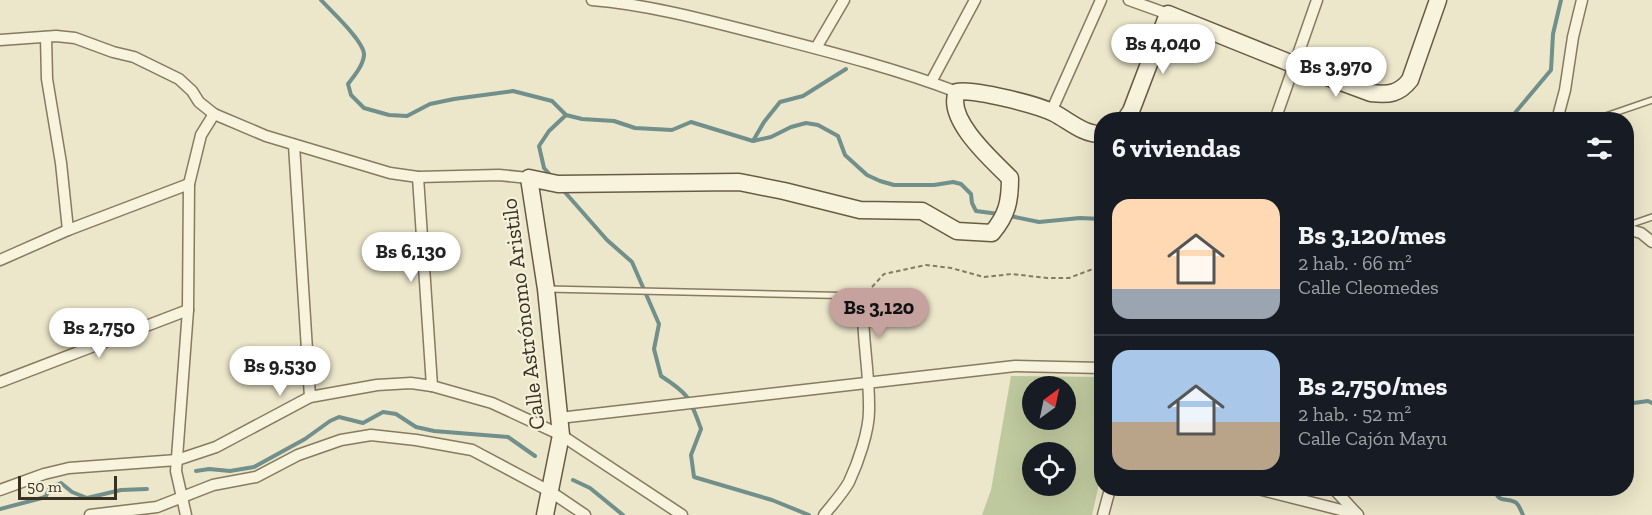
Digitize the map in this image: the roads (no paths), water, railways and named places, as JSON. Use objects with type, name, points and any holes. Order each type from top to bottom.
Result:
[{"type":"street","points":[[592,0],[724,24],[816,48],[931,82],[957,92],[964,90],[980,92],[1051,112],[1084,130],[1094,132]]},
{"type":"street","points":[[630,0],[643,8]]},
{"type":"street","points":[[816,48],[844,0]]},
{"type":"street","points":[[931,82],[975,0]]},
{"type":"street","points":[[1051,112],[1101,0]]},
{"type":"street","points":[[1129,0],[1371,93],[1395,93],[1410,80],[1438,0]]},
{"type":"street","points":[[1278,112],[1317,0]]},
{"type":"street","points":[[1559,112],[1582,0]]},
{"type":"street","points":[[1130,112],[1168,14]]},
{"type":"street","points":[[46,37],[47,79],[61,163],[68,230]]},
{"type":"street","points":[[0,40],[75,38],[134,57],[179,79],[192,91],[199,102],[214,114],[266,136],[390,173],[418,177],[499,175],[558,184],[739,182],[784,190],[860,210],[922,211],[957,231],[992,233],[1000,223],[1010,200],[1010,178],[984,152],[962,123],[955,109],[954,99],[957,92]]},
{"type":"street","points":[[186,515],[176,471],[188,310],[189,184],[201,135],[214,114]]},
{"type":"street","points":[[294,145],[310,397]]},
{"type":"street","points":[[418,177],[432,386]]},
{"type":"street","name":"Calle Astrónomo Aristilo","points":[[529,178],[546,289],[561,435],[545,515]]},
{"type":"street","points":[[0,260],[68,230],[189,184]]},
{"type":"street","points":[[1634,230],[1652,242]]},
{"type":"street","points":[[824,515],[849,483],[864,438],[869,413],[862,322],[863,296]]},
{"type":"street","points":[[0,382],[188,310]]},
{"type":"street","points":[[559,418],[1015,366],[1094,368]]},
{"type":"street","points":[[0,490],[44,474],[69,468],[177,460],[216,447],[310,397],[376,385],[411,383],[432,386],[492,404],[561,435],[682,515]]},
{"type":"street","points":[[90,515],[157,507],[213,485],[256,477],[298,455],[341,440],[371,435],[472,450],[551,492],[585,515]]},
{"type":"street","points":[[1103,515],[1108,496]]},
{"type":"street","points":[[1286,496],[1357,514]]},
{"type":"street","points":[[1340,496],[1357,514]]},
{"type":"lane","points":[[1617,112],[1652,100]]},
{"type":"lane","points":[[1634,224],[1652,217]]},
{"type":"lane","points":[[546,289],[863,296]]},
{"type":"waterway","points":[[321,0],[363,49],[362,63],[348,84],[351,95],[364,108],[389,115],[407,116],[430,104],[513,91],[552,101],[566,115],[582,119],[614,121],[635,128],[672,130],[691,122],[753,141],[771,137],[791,127],[806,123],[818,125],[838,136],[845,155],[867,175],[894,185],[934,185],[953,182],[961,184],[971,194],[976,211],[999,214]]},
{"type":"waterway","points":[[1516,112],[1551,70],[1553,34],[1561,0]]},
{"type":"waterway","points":[[753,141],[780,102],[803,96],[846,69]]},
{"type":"waterway","points":[[552,177],[544,168],[539,146],[549,131],[566,115]]},
{"type":"waterway","points":[[563,190],[607,240],[632,262],[659,324],[654,349],[661,376],[678,388],[687,398],[701,429],[691,455],[694,477],[772,500],[809,515]]},
{"type":"waterway","points":[[1010,216],[1039,222],[1094,219]]},
{"type":"waterway","points":[[1634,403],[1648,401],[1652,403]]},
{"type":"waterway","points":[[196,471],[209,469],[230,471],[254,467],[339,417],[363,423],[383,412],[396,414],[416,427],[434,431],[508,437],[535,456]]},
{"type":"waterway","points":[[573,480],[590,488],[623,515]]},
{"type":"waterway","points":[[0,509],[42,498],[46,496],[49,489],[61,483],[72,492],[87,498],[121,490],[147,489]]},
{"type":"waterway","points":[[1497,496],[1516,503],[1523,515]]}]
